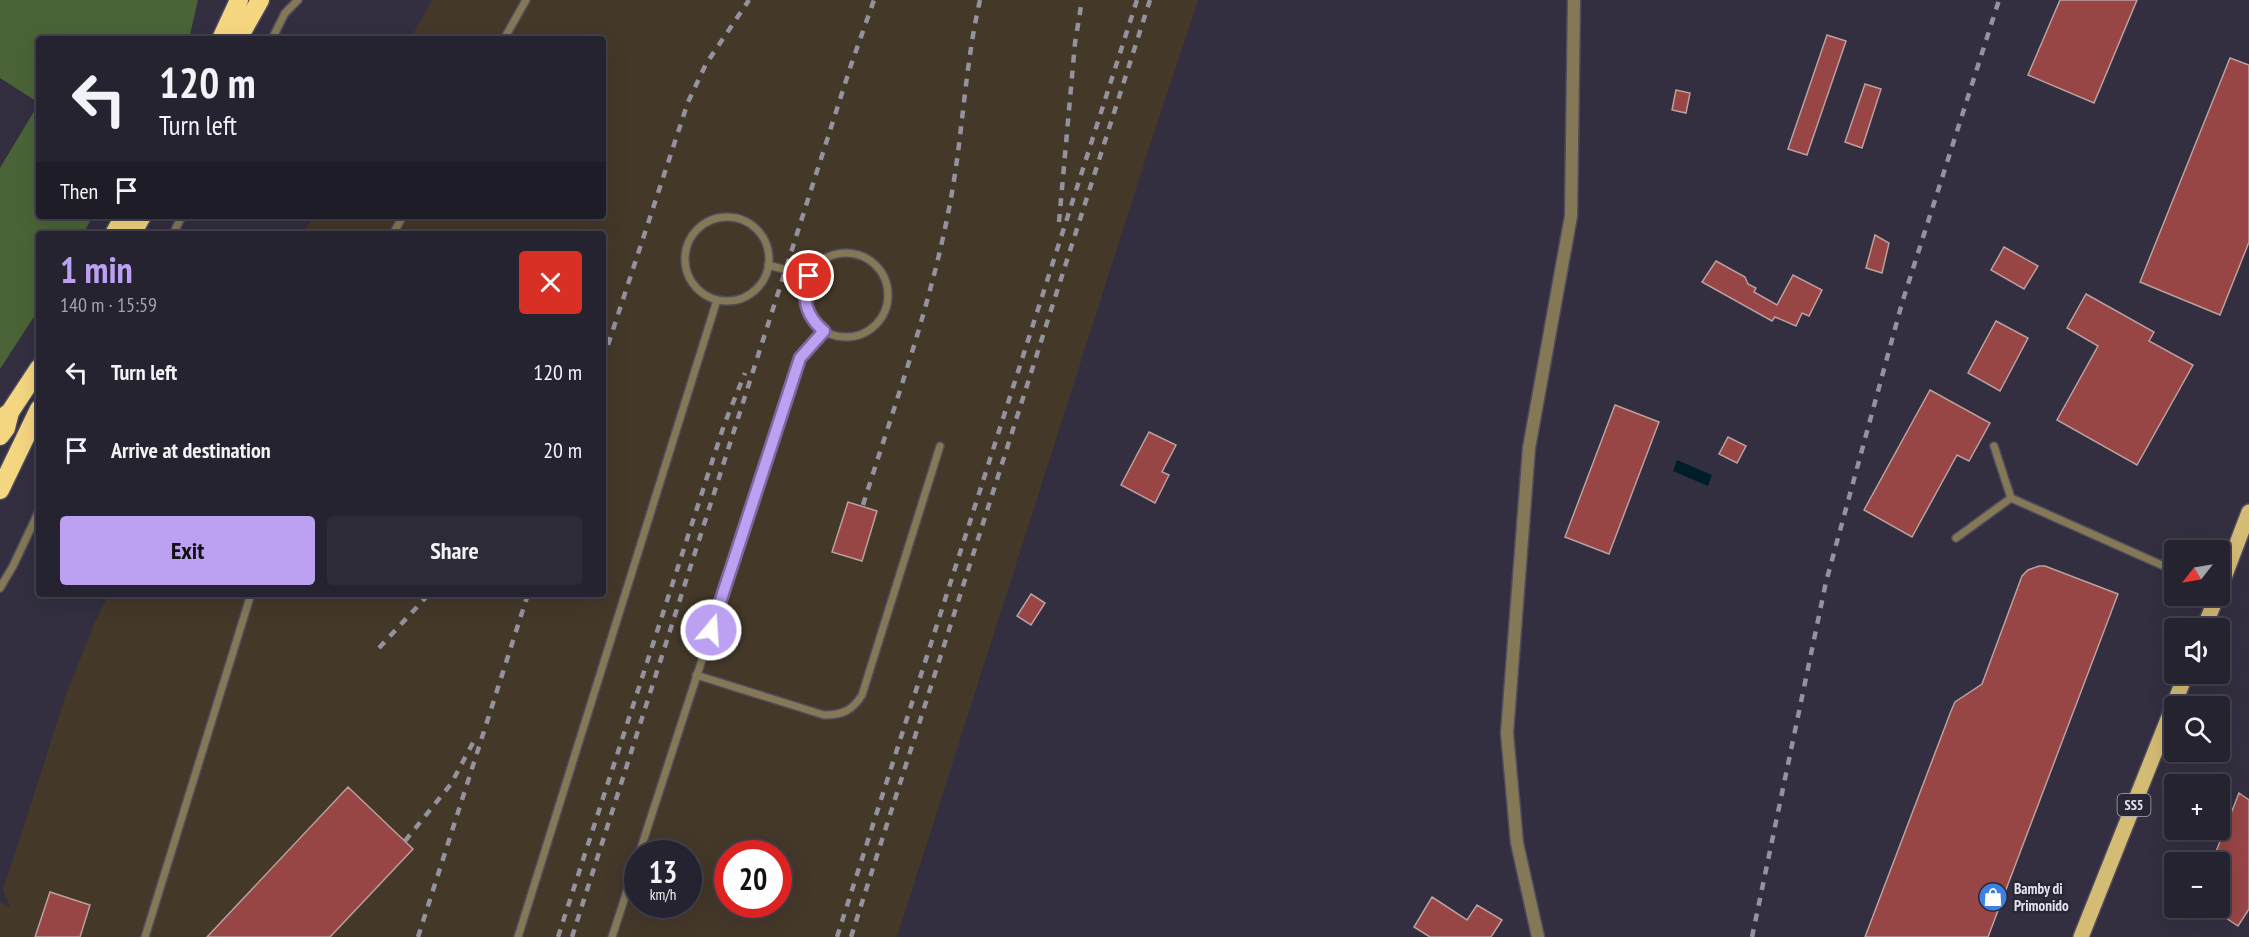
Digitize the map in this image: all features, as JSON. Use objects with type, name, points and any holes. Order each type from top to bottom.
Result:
[{"type":"highway","points":[[212,36],[227,0]]},
{"type":"highway","points":[[222,36],[239,0]]},
{"type":"highway","points":[[240,36],[260,0]]},
{"type":"highway","points":[[0,436],[6,428],[5,416],[36,372]]},
{"type":"highway","points":[[0,490],[36,415]]},
{"type":"highway","points":[[0,464],[7,453],[22,441]]},
{"type":"main road","points":[[2230,562],[2249,512]]},
{"type":"main road","name":"SS5","points":[[2081,937],[2182,684]]},
{"type":"street","points":[[1538,937],[1517,843],[1507,733],[1529,448],[1571,216],[1574,0]]},
{"type":"lane","points":[[274,36],[285,13],[298,0]]},
{"type":"lane","points":[[506,36],[526,0]]},
{"type":"lane","points":[[728,217],[742,220],[754,227],[766,244],[768,265],[764,278],[756,290],[745,297],[731,301],[717,300],[704,295],[694,285],[686,267],[686,246],[692,234],[702,224],[715,218],[728,217]]},
{"type":"lane","points":[[840,253],[867,258],[885,278],[888,291],[883,317],[874,327],[850,338],[824,331],[814,323],[804,300],[809,276],[827,257],[840,253]]},
{"type":"lane","points":[[768,265],[809,276]]},
{"type":"lane","points":[[518,937],[717,300]]},
{"type":"lane","points":[[643,840],[800,358],[824,331]]},
{"type":"lane","points":[[696,675],[824,715],[841,714],[851,709],[862,695],[940,446]]},
{"type":"lane","points":[[1994,446],[2011,498],[2164,566]]},
{"type":"lane","points":[[1956,538],[2011,498]]},
{"type":"lane","points":[[0,588],[36,517]]},
{"type":"lane","points":[[145,937],[250,597]]},
{"type":"lane","points":[[612,937],[624,899]]},
{"type":"shaded area","points":[[432,0],[1198,0],[897,937],[0,937],[0,902],[10,907],[3,890],[65,697],[108,597],[606,597],[606,231],[305,231],[311,219],[606,219],[606,36],[412,36]]},
{"type":"green space","points":[[0,0],[198,0],[190,36],[36,36],[36,101],[0,78]]},
{"type":"green space","points":[[36,108],[36,219],[91,219],[85,231],[36,231],[36,314],[0,369],[0,168]]},
{"type":"water","points":[[1677,460],[1712,475],[1708,486],[1673,471]]},
{"type":"building","points":[[2060,0],[2137,0],[2094,103],[2028,75]]},
{"type":"building","points":[[1827,35],[1846,41],[1807,155],[1788,149]]},
{"type":"building","points":[[2230,58],[2249,65],[2249,242],[2220,315],[2140,282]]},
{"type":"building","points":[[1865,84],[1881,89],[1862,148],[1845,142]]},
{"type":"building","points":[[1676,90],[1690,93],[1686,113],[1672,110]]},
{"type":"building","points":[[1875,235],[1889,243],[1882,273],[1866,268]]},
{"type":"building","points":[[2004,247],[2038,266],[2024,289],[1991,270]]},
{"type":"building","points":[[1716,261],[1745,277],[1748,284],[1756,288],[1754,292],[1777,305],[1793,275],[1822,290],[1809,316],[1802,313],[1796,326],[1775,317],[1772,321],[1702,282]]},
{"type":"building","points":[[2086,294],[2154,332],[2149,341],[2193,365],[2137,465],[2057,420],[2098,346],[2067,328]]},
{"type":"building","points":[[1996,321],[2028,338],[2000,391],[1968,373]]},
{"type":"building","points":[[1930,390],[1990,423],[1969,461],[1957,455],[1912,537],[1864,510]]},
{"type":"building","points":[[1615,405],[1659,422],[1609,554],[1565,537]]},
{"type":"building","points":[[1149,432],[1176,445],[1162,472],[1169,475],[1155,503],[1121,485]]},
{"type":"building","points":[[1728,437],[1746,446],[1737,463],[1719,454]]},
{"type":"building","points":[[848,502],[877,511],[862,561],[832,552]]},
{"type":"building","points":[[2045,566],[2118,594],[1988,937],[1865,937],[1955,702],[1982,684],[2022,576],[2028,570]]},
{"type":"building","points":[[1031,594],[1045,603],[1031,625],[1017,616]]},
{"type":"building","points":[[348,787],[413,849],[330,937],[207,937]]},
{"type":"building","points":[[2239,793],[2249,800],[2249,909],[2238,926],[2226,918],[2230,918],[2230,852],[2216,852],[2221,840],[2230,840],[2230,816]]},
{"type":"building","points":[[50,892],[90,905],[80,937],[35,937]]},
{"type":"building","points":[[1432,897],[1467,920],[1477,905],[1502,920],[1491,937],[1430,937],[1414,927]]},
{"type":"railway","points":[[606,351],[688,102],[706,64],[749,0]]},
{"type":"railway","points":[[572,937],[851,65],[874,0]]},
{"type":"railway","points":[[863,505],[934,276],[951,198],[971,49],[980,0]]},
{"type":"railway","points":[[1059,222],[1075,43],[1082,0]]},
{"type":"railway","points":[[837,937],[1137,0]]},
{"type":"railway","points":[[851,937],[1150,0]]},
{"type":"railway","points":[[1752,937],[1826,582],[1902,303],[1999,0]]},
{"type":"railway","points":[[558,937],[724,425],[745,373]]},
{"type":"railway","points":[[379,648],[426,597]]},
{"type":"railway","points":[[418,937],[527,597]]},
{"type":"railway","points":[[405,841],[451,784],[476,737]]},
{"type":"place","name":"Bamby di Primonido","points":[[1993,897]]},
{"type":"route","points":[[711,630],[800,358],[824,331],[814,323],[804,300],[809,276]]}]
